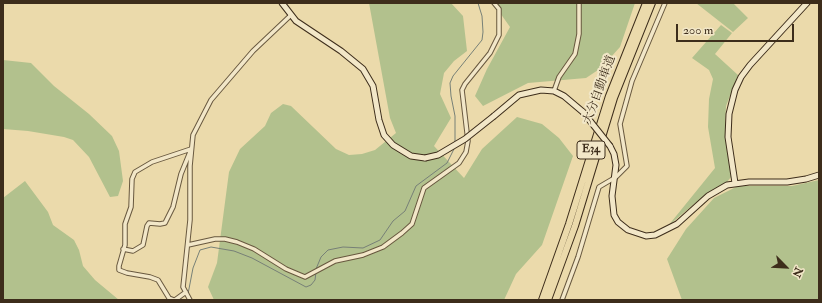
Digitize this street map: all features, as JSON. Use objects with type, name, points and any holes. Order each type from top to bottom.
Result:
[{"type":"highway","name":"大分自動車道","points":[[542,300],[569,224],[609,96],[646,3]]},
{"type":"highway","name":"大分自動車道","points":[[548,300],[575,226],[614,98],[652,3]]},
{"type":"street","points":[[282,3],[290,16],[363,69],[373,86],[379,120],[384,135],[399,150],[411,156],[425,158],[438,155],[465,139],[519,95],[541,90],[554,91],[576,104],[610,146],[614,154],[616,178],[612,196],[614,215],[618,222],[628,230],[646,236],[655,235],[677,224],[718,189],[735,183],[787,182],[806,179],[819,174]]},
{"type":"street","points":[[188,245],[215,239],[237,242],[254,249],[286,269],[305,277],[335,261],[363,255],[383,247],[402,233],[412,224],[424,188],[460,163],[466,152],[468,141],[462,90],[490,53],[499,35],[499,9],[494,3]]},
{"type":"street","points":[[554,91],[559,77],[575,54],[580,34],[579,3]]},
{"type":"street","points":[[562,300],[578,257],[597,190],[602,184],[616,178],[627,166],[620,124],[627,97],[665,3]]},
{"type":"street","points":[[735,183],[728,138],[729,114],[735,90],[741,77],[750,65],[807,3]]},
{"type":"street","points":[[190,300],[183,287],[188,245],[191,149],[193,135],[211,100],[253,51],[290,16]]},
{"type":"street","points":[[123,249],[133,251],[143,245],[149,223],[165,223],[173,207],[180,174],[191,149]]},
{"type":"street","points":[[186,292],[175,300],[169,298],[160,282],[155,278],[119,270],[120,257],[126,237],[125,224],[131,207],[132,179],[134,172],[152,162],[191,149]]},
{"type":"green space","points":[[369,3],[451,3],[463,16],[467,51],[454,61],[444,73],[440,94],[451,118],[434,146],[464,178],[482,149],[517,117],[542,124],[559,138],[573,156],[542,245],[516,274],[504,300],[214,300],[208,287],[217,263],[229,172],[240,149],[265,126],[271,113],[283,104],[291,106],[336,149],[349,155],[362,154],[375,150],[396,133],[390,118]]},
{"type":"green space","points":[[493,3],[635,3],[620,47],[601,68],[586,78],[528,83],[483,106],[475,96],[487,69],[510,27]]},
{"type":"green space","points":[[696,3],[733,3],[748,18],[733,32]]},
{"type":"green space","points":[[721,25],[732,33],[715,54],[738,75],[726,106],[725,134],[731,177],[727,182],[694,204],[668,226],[715,168],[708,127],[709,99],[713,79],[709,70],[692,58]]},
{"type":"green space","points":[[3,60],[31,63],[54,86],[89,114],[112,136],[119,151],[123,181],[118,196],[110,197],[89,157],[73,140],[28,131],[3,129]]},
{"type":"green space","points":[[819,180],[819,300],[682,300],[667,259],[686,229],[714,198],[738,186],[792,186]]},
{"type":"green space","points":[[25,181],[48,212],[53,225],[74,240],[79,250],[83,266],[95,280],[119,300],[3,300],[3,198]]},
{"type":"waterway","points":[[455,143],[455,116],[450,83],[453,76],[482,40],[482,16],[478,3]]},
{"type":"waterway","points":[[316,269],[321,257],[328,250],[343,247],[363,248],[380,240],[393,221],[405,211],[416,186],[447,163],[454,149]]},
{"type":"waterway","points":[[188,294],[193,268],[200,250],[211,247],[234,251],[252,258],[306,287],[311,285],[315,280],[316,272]]}]
